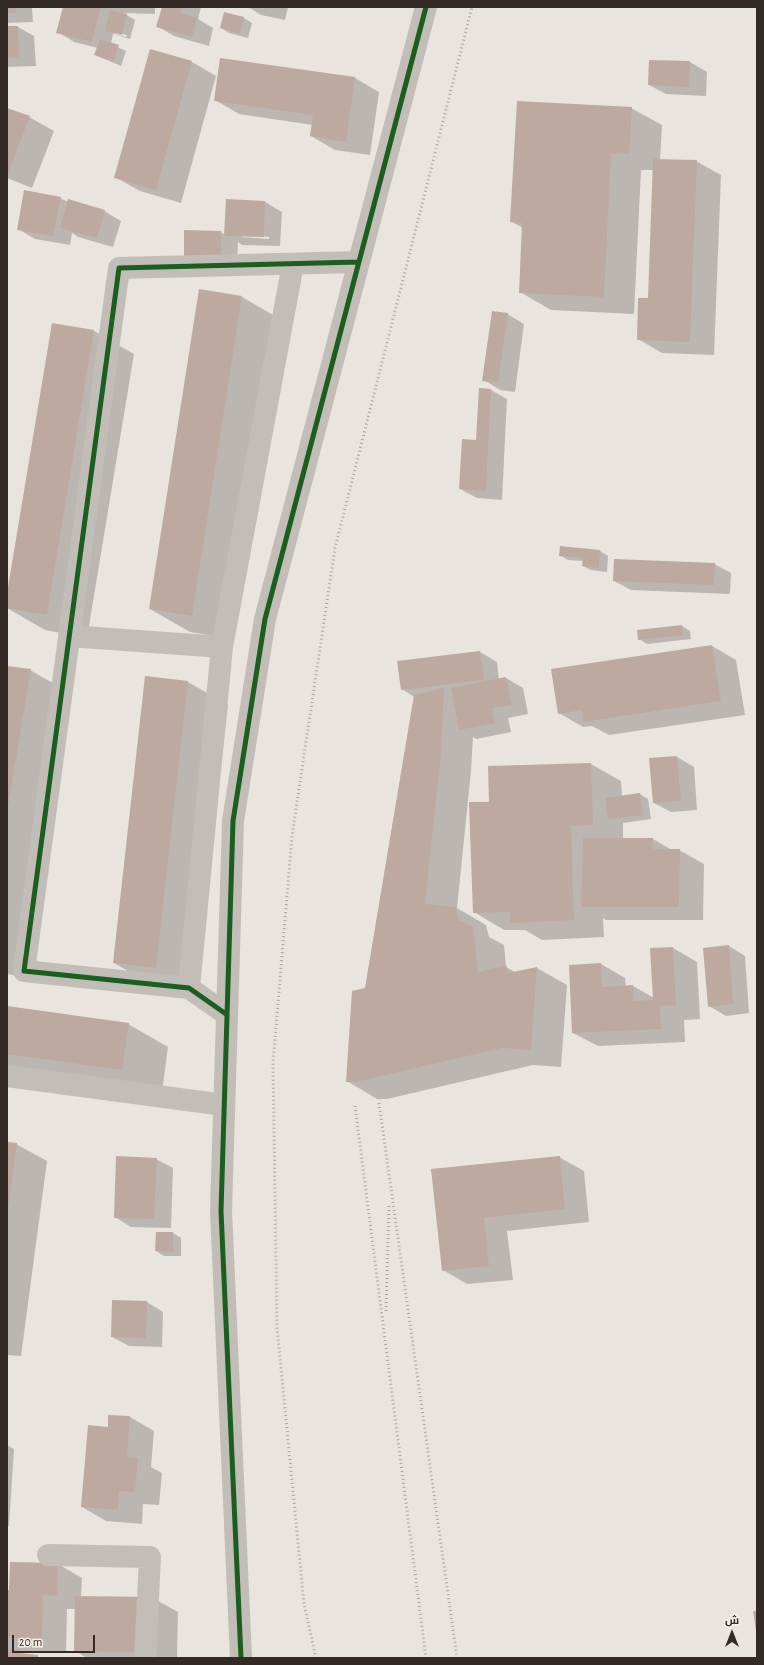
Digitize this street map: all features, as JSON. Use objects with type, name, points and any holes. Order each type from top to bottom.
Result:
[{"type":"street","points":[[241,1658],[221,1211],[233,821],[265,618],[426,7]]},
{"type":"street","points":[[226,1014],[190,988],[24,971],[120,268],[358,262]]},
{"type":"street","points":[[190,988],[222,647],[293,264]]},
{"type":"street","points":[[69,636],[222,647]]},
{"type":"street","points":[[7,1076],[224,1105]]},
{"type":"street","points":[[48,1554],[150,1557],[145,1658]]},
{"type":"building","points":[[7,7],[16,7],[16,13],[7,13]]},
{"type":"building","points":[[63,7],[101,7],[92,42],[56,33]]},
{"type":"building","points":[[162,7],[182,7],[180,13],[197,18],[192,37],[156,27]]},
{"type":"building","points":[[110,10],[127,14],[122,35],[105,31]]},
{"type":"building","points":[[224,12],[244,17],[240,34],[220,28]]},
{"type":"building","points":[[7,26],[18,26],[19,57],[7,58]]},
{"type":"building","points":[[100,39],[119,45],[113,62],[94,55]]},
{"type":"building","points":[[150,49],[192,61],[156,190],[114,178]]},
{"type":"building","points":[[220,58],[355,77],[346,142],[310,136],[313,115],[214,101]]},
{"type":"building","points":[[649,60],[690,61],[689,87],[648,85]]},
{"type":"building","points":[[517,101],[632,107],[629,154],[611,153],[604,297],[519,293],[522,223],[510,222]]},
{"type":"building","points":[[7,108],[30,116],[7,176]]},
{"type":"building","points":[[653,159],[697,160],[690,342],[637,340],[638,298],[648,298]]},
{"type":"building","points":[[24,190],[61,197],[53,236],[17,230]]},
{"type":"building","points":[[68,199],[105,210],[97,238],[60,228]]},
{"type":"building","points":[[226,199],[265,201],[264,237],[224,236]]},
{"type":"building","points":[[184,230],[221,231],[221,258],[184,257]]},
{"type":"building","points":[[199,289],[242,296],[192,616],[149,609]]},
{"type":"building","points":[[492,311],[508,313],[498,383],[482,381]]},
{"type":"building","points":[[52,323],[94,330],[47,615],[7,608],[7,593]]},
{"type":"building","points":[[479,388],[491,389],[486,491],[459,489],[462,439],[476,440]]},
{"type":"building","points":[[560,546],[600,550],[599,568],[582,566],[583,558],[559,556]]},
{"type":"building","points":[[614,559],[715,563],[714,585],[613,581]]},
{"type":"building","points":[[682,625],[683,635],[638,640],[637,630]]},
{"type":"building","points":[[712,645],[721,701],[583,722],[582,710],[558,714],[551,669]]},
{"type":"building","points":[[480,651],[484,680],[401,690],[397,661]]},
{"type":"building","points":[[7,666],[31,669],[8,807],[7,807]]},
{"type":"building","points":[[145,676],[188,681],[156,968],[113,963]]},
{"type":"building","points":[[506,677],[512,705],[492,708],[495,723],[459,730],[451,688]]},
{"type":"building","points":[[444,688],[441,753],[425,904],[456,907],[459,920],[473,927],[478,972],[506,965],[508,973],[537,967],[531,1050],[502,1048],[356,1082],[346,1082],[352,991],[365,988],[414,695]]},
{"type":"building","points":[[677,756],[681,801],[653,803],[649,758]]},
{"type":"building","points":[[591,763],[593,825],[571,826],[574,920],[510,923],[510,912],[473,913],[469,802],[489,802],[488,766]]},
{"type":"building","points":[[640,793],[643,815],[608,819],[605,798]]},
{"type":"building","points":[[583,838],[653,838],[653,849],[680,849],[679,907],[581,907]]},
{"type":"building","points":[[729,945],[733,1004],[708,1007],[703,948]]},
{"type":"building","points":[[673,947],[676,1005],[660,1006],[661,1029],[572,1033],[569,965],[601,963],[602,987],[633,985],[634,1001],[653,1000],[650,948]]},
{"type":"building","points":[[7,1006],[129,1023],[122,1070],[7,1054]]},
{"type":"building","points":[[7,1142],[17,1143],[8,1209],[7,1209]]},
{"type":"building","points":[[116,1156],[157,1158],[154,1219],[114,1218]]},
{"type":"building","points":[[560,1156],[565,1209],[484,1218],[489,1266],[442,1271],[431,1169]]},
{"type":"building","points":[[156,1232],[173,1232],[173,1252],[155,1251]]},
{"type":"building","points":[[112,1300],[147,1301],[146,1338],[111,1337]]},
{"type":"building","points":[[108,1415],[130,1416],[127,1457],[138,1458],[135,1492],[119,1491],[118,1510],[81,1507],[88,1425],[108,1427]]},
{"type":"building","points":[[10,1562],[58,1563],[57,1596],[43,1595],[42,1639],[7,1638],[7,1590],[9,1590]]},
{"type":"building","points":[[75,1596],[154,1597],[153,1653],[74,1651]]},
{"type":"building","points":[[753,1611],[757,1611],[757,1631],[756,1631]]},
{"type":"building","points":[[7,1649],[20,1650],[20,1653],[38,1655],[38,1658],[7,1658]]},
{"type":"railway","points":[[316,1658],[304,1604],[277,1327],[273,1063],[292,836],[335,548],[472,7]]},
{"type":"railway","points":[[379,1103],[457,1658]]},
{"type":"railway","points":[[355,1106],[426,1658]]},
{"type":"railway","points":[[386,1311],[389,1205]]},
{"type":"cycle path","points":[[241,1658],[221,1211],[233,821],[265,619],[426,7]]},
{"type":"cycle path","points":[[226,1014],[189,988],[24,971],[119,268],[358,262]]}]
